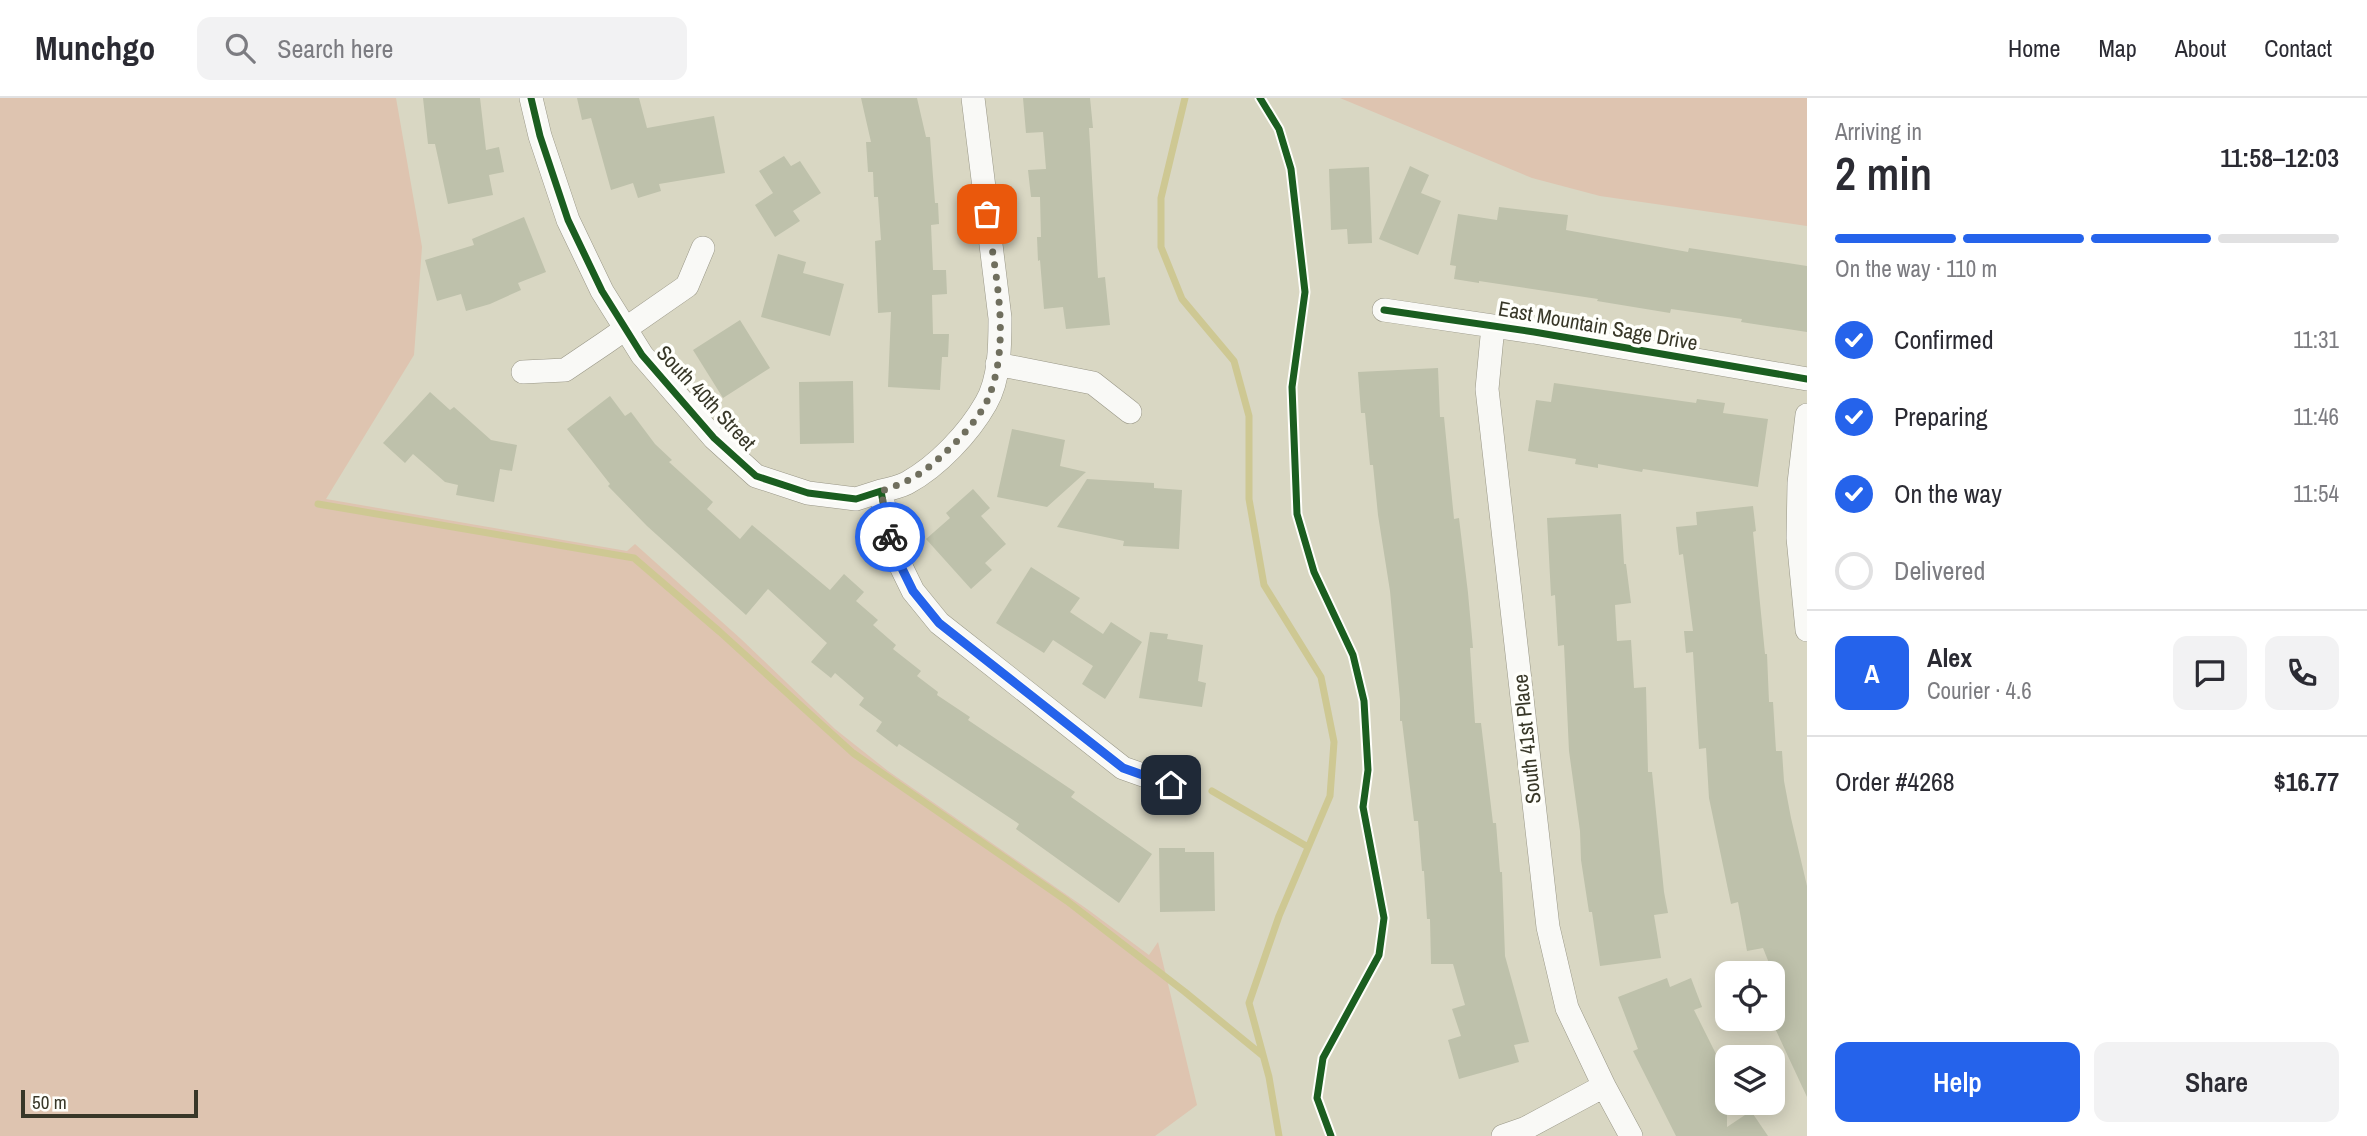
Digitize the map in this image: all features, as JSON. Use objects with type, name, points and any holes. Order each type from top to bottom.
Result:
[{"type":"street","name":"South 40th Street","points":[[531,98],[540,136],[568,220],[602,291],[642,355],[714,438],[756,476],[808,494],[856,499],[905,484],[930,468],[960,438],[987,401],[1000,348],[1000,318],[973,98]]},
{"type":"street","points":[[523,372],[565,370],[687,286],[703,248]]},
{"type":"street","name":"East Mountain Sage Drive","points":[[1384,310],[1807,379]]},
{"type":"street","name":"South 41st Place","points":[[1493,327],[1487,389],[1548,927],[1567,1008],[1631,1136]]},
{"type":"street","points":[[997,363],[1093,383],[1130,412]]},
{"type":"street","points":[[1807,415],[1799,483],[1798,538],[1807,630]]},
{"type":"street","points":[[881,491],[891,546],[913,591],[939,623],[1123,768],[1171,785]]},
{"type":"street","points":[[1503,1136],[1526,1128],[1604,1086]]},
{"type":"shaded area","points":[[0,98],[396,98],[422,247],[414,355],[326,499],[627,551],[635,544],[741,639],[835,729],[888,771],[1149,955],[1158,942],[1197,1105],[1155,1136],[0,1136]]},
{"type":"shaded area","points":[[1340,98],[1807,98],[1807,226],[1600,196],[1532,178]]},
{"type":"building","points":[[423,98],[480,98],[486,150],[499,147],[504,172],[489,175],[493,195],[448,204],[435,144],[428,144]]},
{"type":"building","points":[[577,98],[639,98],[647,128],[714,116],[725,173],[659,184],[661,191],[638,198],[633,183],[611,190],[591,118],[582,120]]},
{"type":"building","points":[[861,98],[917,98],[926,137],[930,137],[939,224],[931,225],[933,270],[946,270],[947,294],[932,295],[933,334],[949,334],[948,357],[942,357],[940,390],[888,387],[891,312],[878,313],[875,241],[881,240],[878,197],[874,197],[873,172],[868,172],[866,142],[871,142]]},
{"type":"building","points":[[1023,98],[1090,98],[1093,128],[1089,128],[1098,278],[1105,277],[1110,325],[1066,329],[1063,307],[1044,309],[1037,237],[1041,237],[1040,197],[1031,197],[1028,170],[1046,169],[1043,132],[1026,133]]},
{"type":"building","points":[[784,156],[791,166],[800,161],[821,193],[793,211],[800,221],[775,237],[755,205],[773,193],[759,171]]},
{"type":"building","points":[[1410,166],[1429,175],[1421,193],[1441,201],[1418,255],[1379,239]]},
{"type":"building","points":[[1369,167],[1372,243],[1348,244],[1347,229],[1331,230],[1329,169]]},
{"type":"building","points":[[1499,207],[1568,215],[1566,230],[1688,252],[1689,248],[1807,266],[1807,332],[1741,322],[1742,319],[1671,309],[1670,313],[1597,301],[1598,299],[1454,279],[1456,266],[1450,265],[1458,214],[1497,220]]},
{"type":"building","points":[[524,217],[546,272],[518,283],[521,290],[466,311],[461,294],[437,301],[425,260],[474,245],[472,239]]},
{"type":"building","points":[[778,254],[806,262],[803,273],[844,284],[830,336],[761,317]]},
{"type":"building","points":[[740,320],[770,368],[723,398],[693,350]]},
{"type":"building","points":[[1438,368],[1440,417],[1444,417],[1454,519],[1459,518],[1468,593],[1475,723],[1481,723],[1502,872],[1505,956],[1529,1042],[1514,1045],[1519,1062],[1459,1079],[1448,1040],[1461,1036],[1452,1009],[1465,1005],[1453,964],[1431,964],[1430,919],[1427,919],[1418,821],[1414,821],[1400,721],[1390,591],[1373,465],[1370,465],[1365,413],[1361,413],[1358,372]]},
{"type":"building","points":[[853,381],[854,443],[800,444],[799,382]]},
{"type":"building","points":[[1554,383],[1696,403],[1697,399],[1725,403],[1723,413],[1768,419],[1758,487],[1643,469],[1642,472],[1598,464],[1598,468],[1575,464],[1576,459],[1528,451],[1536,400],[1551,402]]},
{"type":"building","points":[[430,392],[450,410],[454,407],[491,440],[517,445],[512,471],[500,469],[494,502],[456,495],[458,485],[445,482],[413,454],[405,463],[383,443]]},
{"type":"building","points":[[610,396],[625,416],[631,412],[655,444],[672,460],[669,462],[713,502],[707,509],[740,539],[752,525],[830,590],[844,574],[864,592],[856,601],[878,620],[873,625],[896,645],[893,649],[921,671],[917,676],[938,692],[937,695],[970,717],[968,720],[1075,792],[1071,797],[1152,854],[1119,903],[1016,829],[1019,824],[876,731],[882,722],[859,705],[864,698],[835,673],[831,678],[811,662],[827,643],[768,589],[746,615],[647,526],[608,486],[610,484],[567,429]]},
{"type":"building","points":[[1012,429],[1065,440],[1060,466],[1086,472],[1047,507],[997,497]]},
{"type":"building","points":[[1087,479],[1154,483],[1154,488],[1182,490],[1179,549],[1123,546],[1124,541],[1057,527]]},
{"type":"building","points":[[973,489],[990,508],[981,516],[1006,544],[985,563],[992,570],[971,589],[926,539],[950,518],[946,513]]},
{"type":"building","points":[[1753,506],[1756,531],[1753,532],[1767,654],[1769,702],[1773,702],[1776,751],[1782,751],[1784,781],[1807,886],[1807,1097],[1776,1031],[1785,1031],[1785,961],[1768,961],[1763,948],[1747,951],[1738,902],[1731,904],[1709,798],[1706,748],[1699,749],[1693,652],[1686,653],[1684,631],[1693,631],[1683,554],[1679,555],[1676,527],[1697,525],[1696,512]]},
{"type":"building","points":[[1621,514],[1624,564],[1631,603],[1615,605],[1617,641],[1631,640],[1634,688],[1646,687],[1648,772],[1652,772],[1668,913],[1654,915],[1661,958],[1600,966],[1581,860],[1580,831],[1569,751],[1564,645],[1558,646],[1555,595],[1551,596],[1547,518]]},
{"type":"building","points":[[1031,567],[1080,598],[1070,612],[1103,634],[1111,622],[1142,642],[1105,699],[1082,684],[1093,666],[1053,640],[1044,653],[996,623]]},
{"type":"building","points":[[1150,632],[1168,634],[1167,639],[1203,645],[1198,681],[1206,683],[1202,707],[1139,698]]},
{"type":"building","points":[[1159,848],[1185,848],[1185,852],[1214,852],[1215,911],[1160,912]]},
{"type":"building","points":[[1667,978],[1670,987],[1691,978],[1702,1007],[1694,1010],[1715,1052],[1715,1115],[1727,1115],[1727,1127],[1745,1115],[1754,1115],[1768,1136],[1676,1136],[1633,1051],[1638,1049],[1618,997]]},
{"type":"waterway","points":[[1185,98],[1161,198],[1161,247],[1182,299],[1234,361],[1249,416],[1249,499],[1264,585],[1321,677],[1334,742],[1330,796],[1279,916],[1249,1003],[1269,1077],[1279,1136]]},
{"type":"waterway","points":[[318,504],[634,558],[853,753],[1067,901],[1262,1055]]},
{"type":"waterway","points":[[1212,791],[1308,847]]},
{"type":"cycle path","points":[[531,98],[540,136],[568,220],[602,291],[642,355],[714,438],[756,476],[808,493],[856,499],[881,491],[891,546],[913,591],[939,623],[1123,768],[1171,785]]},
{"type":"cycle path","points":[[1260,98],[1279,129],[1291,169],[1305,292],[1292,387],[1297,514],[1314,572],[1353,655],[1364,701],[1368,770],[1363,807],[1384,918],[1379,955],[1323,1058],[1317,1098],[1331,1136]]},
{"type":"cycle path","points":[[1384,310],[1534,332],[1807,379]]},
{"type":"way so far","points":[[890,537],[881,491],[905,484],[930,468],[960,438],[987,401],[994,380],[1000,348],[1000,318],[987,214]]},
{"type":"route","points":[[890,537],[891,546],[913,591],[939,623],[1123,768],[1171,785]]}]
